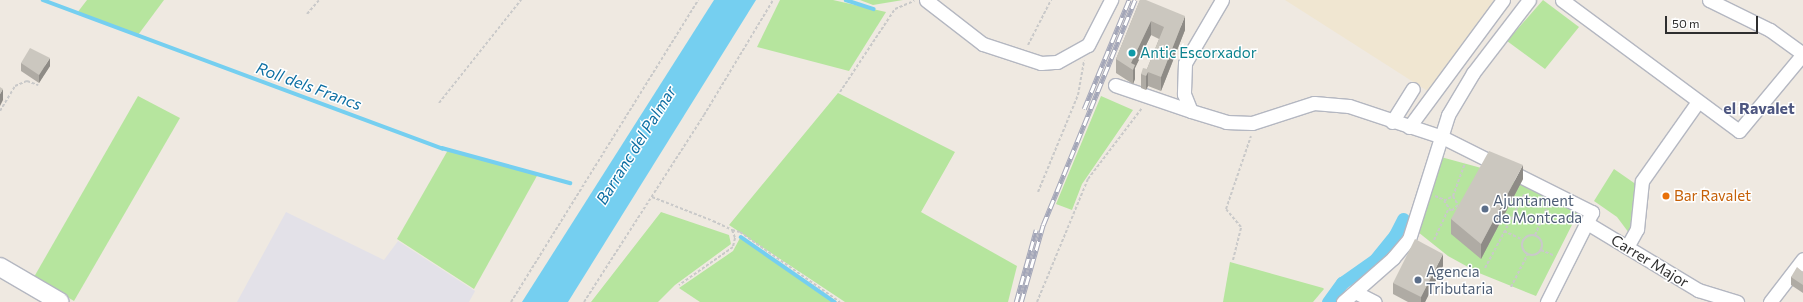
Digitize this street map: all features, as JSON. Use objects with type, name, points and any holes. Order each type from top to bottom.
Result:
[{"type":"street","points":[[926,0],[966,34],[1022,59],[1057,62],[1080,51],[1099,28],[1111,0]]},
{"type":"street","points":[[1191,111],[1184,94],[1185,63],[1222,0]]},
{"type":"street","points":[[1115,85],[1143,97],[1226,122],[1252,123],[1314,103],[1349,106],[1413,129],[1503,0]]},
{"type":"street","points":[[1343,302],[1356,292],[1409,239],[1448,115],[1459,94],[1529,0]]},
{"type":"street","points":[[1562,0],[1697,103],[1738,131],[1803,54],[1770,30],[1709,0]]},
{"type":"street","points":[[1392,122],[1413,89]]},
{"type":"street","points":[[1627,246],[1637,229],[1642,182],[1697,103]]},
{"type":"street","name":"Carrer Major","points":[[1413,129],[1442,137],[1590,218],[1627,246],[1698,290],[1716,299],[1737,302]]},
{"type":"street","points":[[1547,302],[1590,218]]},
{"type":"street","points":[[1770,302],[1803,259]]},
{"type":"street","points":[[0,267],[60,302]]},
{"type":"street","points":[[1356,292],[1375,302]]},
{"type":"path","points":[[307,14],[319,0]]},
{"type":"path","points":[[439,103],[521,0]]},
{"type":"path","points":[[511,302],[698,0]]},
{"type":"path","points":[[584,302],[652,197],[773,0]]},
{"type":"path","points":[[840,92],[895,9],[903,3],[920,0]]},
{"type":"path","points":[[1022,59],[1051,0]]},
{"type":"path","points":[[1038,192],[1083,80],[1085,69],[1080,51]]},
{"type":"path","points":[[0,111],[15,86],[27,81],[38,85]]},
{"type":"path","points":[[1038,302],[1088,179],[1135,121],[1143,97]]},
{"type":"path","points":[[1233,260],[1241,226],[1226,209],[1250,142],[1252,123]]},
{"type":"path","points":[[1463,209],[1457,206],[1453,196],[1465,163]]},
{"type":"path","points":[[1486,268],[1526,190]]},
{"type":"path","points":[[1430,193],[1445,200],[1448,210]]},
{"type":"path","points":[[1445,200],[1453,196]]},
{"type":"path","points":[[652,197],[740,232],[840,302]]},
{"type":"path","points":[[1504,231],[1523,240],[1535,236],[1550,202]]},
{"type":"path","points":[[1434,240],[1448,210],[1457,206]]},
{"type":"path","points":[[679,285],[734,247],[732,230]]},
{"type":"path","points":[[1527,255],[1536,255],[1541,250],[1542,243],[1535,236]]},
{"type":"path","points":[[1523,240],[1521,247],[1527,255]]},
{"type":"path","points":[[1511,287],[1527,255]]},
{"type":"shaded area","points":[[1285,0],[1500,0],[1429,92]]},
{"type":"shaded area","points":[[286,212],[384,260],[398,241],[475,291],[469,302],[237,302]]},
{"type":"green space","points":[[87,0],[164,0],[138,35],[77,13]]},
{"type":"green space","points":[[780,0],[833,0],[886,12],[849,71],[757,47]]},
{"type":"green space","points":[[860,0],[903,0],[873,5]]},
{"type":"green space","points":[[1543,0],[1579,27],[1545,69],[1507,41]]},
{"type":"green space","points":[[838,93],[955,152],[921,212],[1017,266],[1008,302],[845,302],[729,225]]},
{"type":"green space","points":[[138,96],[180,118],[74,301],[34,277]]},
{"type":"green space","points":[[1101,96],[1133,110],[1082,184],[1072,210],[1056,204]]},
{"type":"green space","points":[[448,150],[538,174],[474,289],[397,239]]},
{"type":"green space","points":[[1441,157],[1485,169],[1488,165],[1579,211],[1536,296],[1479,273],[1448,256],[1418,232]]},
{"type":"green space","points":[[1614,169],[1637,185],[1629,233],[1617,217],[1594,201]]},
{"type":"green space","points":[[661,212],[729,235],[731,244],[675,285],[658,302],[591,302]]},
{"type":"green space","points":[[740,238],[832,302],[700,302],[679,288],[733,251]]},
{"type":"green space","points":[[1230,262],[1324,289],[1313,302],[1223,302]]},
{"type":"water","name":"Barranc del Palmar","points":[[714,0],[756,0],[568,302],[522,302]]},
{"type":"building","points":[[1140,0],[1146,0],[1185,16],[1161,77],[1148,72],[1146,76],[1141,74],[1143,68],[1147,69],[1164,27],[1151,21],[1131,63],[1135,65],[1133,70],[1116,59]]},
{"type":"building","points":[[30,48],[50,58],[39,75],[21,63]]},
{"type":"building","points":[[0,87],[3,89],[0,94]]},
{"type":"building","name":"Ajuntament de Montcada","points":[[1489,151],[1523,165],[1481,244],[1451,219]]},
{"type":"building","points":[[1415,239],[1443,254],[1421,297],[1393,283]]},
{"type":"building","points":[[1797,267],[1803,272],[1803,285],[1791,277]]},
{"type":"waterway","name":"Roll dels Francs","points":[[43,0],[442,148],[570,183]]},
{"type":"waterway","points":[[846,0],[874,9]]},
{"type":"waterway","points":[[1328,302],[1342,283],[1374,261],[1395,235],[1403,219]]},
{"type":"waterway","name":"Roll dels Francs","points":[[741,237],[835,302]]},
{"type":"railway","points":[[1084,109],[1129,0]]},
{"type":"railway","points":[[1021,302],[1043,225],[1135,0]]},
{"type":"railway","points":[[1016,302],[1036,230]]},
{"type":"place","name":"Antic Escorxador","points":[[1132,53]]},
{"type":"place","name":"Bar Ravalet","points":[[1666,196]]},
{"type":"place","name":"Ajuntament de Montcada","points":[[1485,209]]},
{"type":"place","name":"Agencia Tributaria","points":[[1418,280]]},
{"type":"district","name":"el Ravalet","points":[[1759,108]]}]
